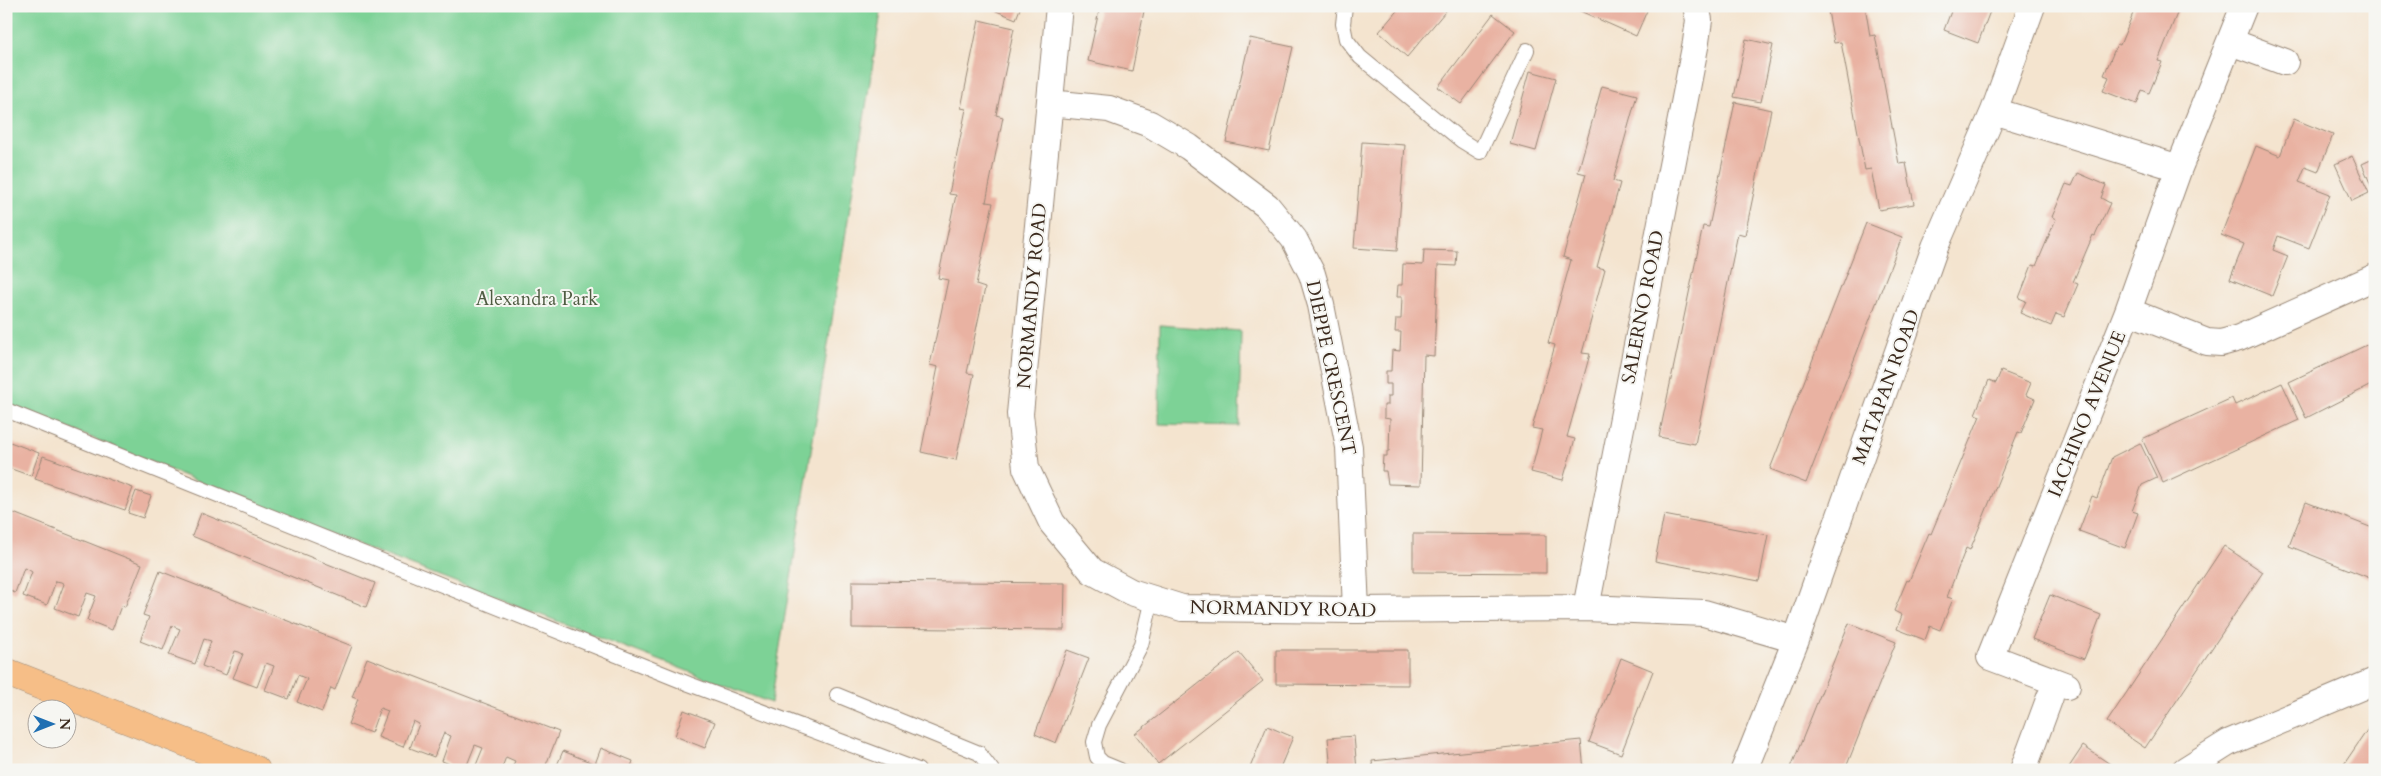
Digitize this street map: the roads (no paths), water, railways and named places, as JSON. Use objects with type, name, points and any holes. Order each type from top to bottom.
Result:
[{"type":"main road","points":[[6,672],[256,770]]},
{"type":"street","name":"NORMANDY ROAD","points":[[1059,6],[1020,414],[1026,468],[1052,523],[1092,571],[1131,592],[1182,608],[1356,610],[1586,608],[1704,613],[1796,640]]},
{"type":"street","name":"SALERNO ROAD","points":[[1586,608],[1696,42],[1699,20],[1696,6]]},
{"type":"street","name":"MATAPAN ROAD","points":[[1744,770],[1796,640],[1936,247],[1994,111],[2032,6]]},
{"type":"street","name":"IACHINO AVENUE","points":[[2023,770],[2058,692],[1990,657],[2128,311],[2179,168],[2244,6]]},
{"type":"street","points":[[2231,42],[2285,62]]},
{"type":"street","name":"DIEPPE CRESCENT","points":[[1050,103],[1109,109],[1150,124],[1189,147],[1267,206],[1294,239],[1312,274],[1321,305],[1350,447],[1356,610]]},
{"type":"street","points":[[1994,111],[2179,168]]},
{"type":"street","points":[[2128,311],[2207,342],[2221,344],[2239,338],[2375,277]]},
{"type":"street","points":[[2185,770],[2228,743],[2375,680]]},
{"type":"lane","points":[[1345,6],[1343,24],[1346,39],[1360,57],[1462,141],[1480,152],[1527,50]]},
{"type":"lane","points":[[6,410],[689,684],[918,770]]},
{"type":"lane","points":[[1120,770],[1097,757],[1094,742],[1109,704],[1141,645],[1152,599]]},
{"type":"lane","points":[[838,695],[978,754],[992,770]]},
{"type":"park label","name":"Alexandra Park","points":[[537,299]]}]
